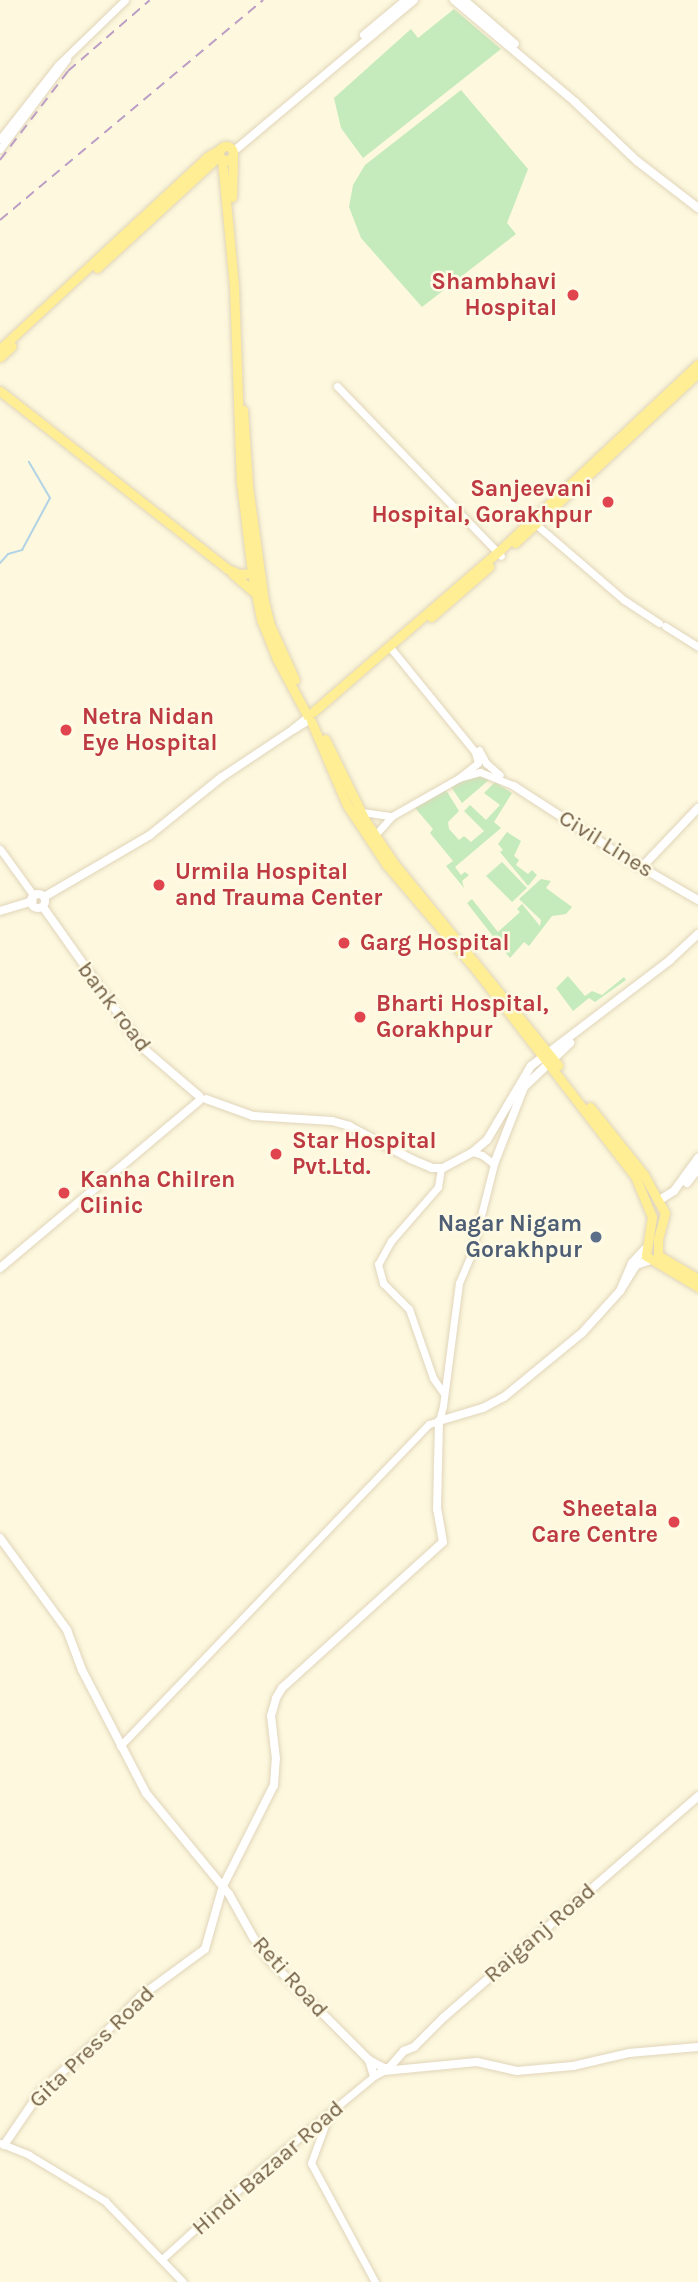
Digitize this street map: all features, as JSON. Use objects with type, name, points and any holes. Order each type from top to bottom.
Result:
[{"type":"main road","points":[[0,357],[226,153],[405,0]]},
{"type":"main road","points":[[0,349],[207,157],[226,153],[414,0]]},
{"type":"main road","points":[[454,0],[575,102],[637,161],[698,205]]},
{"type":"main road","points":[[464,0],[641,158],[698,205]]},
{"type":"main road","points":[[226,153],[241,482],[256,573],[275,637],[347,805],[391,870],[437,918]]},
{"type":"main road","points":[[0,911],[44,897],[150,835],[215,782],[311,717],[500,554],[698,364]]},
{"type":"main road","points":[[533,522],[698,373]]},
{"type":"main road","points":[[0,391],[134,494],[264,601]]},
{"type":"main road","points":[[228,569],[239,574],[256,573]]},
{"type":"main road","points":[[256,573],[256,595],[261,619],[277,659],[375,835],[437,918],[548,1057],[659,1207],[658,1239],[654,1258]]},
{"type":"main road","name":"Civil Lines","points":[[514,786],[698,900]]},
{"type":"main road","points":[[642,867],[698,808]]},
{"type":"main road","points":[[33,899],[35,907],[43,907],[44,897]]},
{"type":"main road","name":"bank road","points":[[43,907],[143,1048],[202,1100],[251,1121],[330,1125],[347,1130],[431,1173],[441,1170]]},
{"type":"main road","points":[[441,1170],[486,1140],[517,1085],[698,934]]},
{"type":"main road","points":[[494,1164],[524,1087],[548,1057],[698,940]]},
{"type":"main road","points":[[0,1268],[202,1100]]},
{"type":"main road","points":[[698,1158],[659,1207],[645,1249],[646,1256],[698,1279]]},
{"type":"main road","points":[[659,1207],[698,1169]]},
{"type":"main road","points":[[620,1291],[632,1264],[645,1249]]},
{"type":"main road","points":[[654,1258],[698,1287]]},
{"type":"main road","points":[[439,1421],[483,1408],[504,1397],[582,1333],[620,1291],[636,1265],[654,1258]]},
{"type":"main road","name":"Gita Press Road","points":[[2,2144],[41,2091],[141,1996],[200,1955],[211,1939],[223,1886],[274,1784],[276,1759],[271,1716],[276,1698],[286,1684],[443,1542],[437,1510],[439,1421]]},
{"type":"main road","name":"Reti Road","points":[[0,1538],[67,1630],[82,1671],[146,1793],[223,1886],[270,1961],[369,2060]]},
{"type":"main road","name":"Raiganj Road","points":[[384,2070],[404,2051],[414,2047],[443,2018],[698,1796]]},
{"type":"main road","points":[[369,2060],[374,2076],[384,2070],[477,2062],[517,2071],[573,2066],[629,2053],[696,2046]]},
{"type":"main road","points":[[369,2060],[384,2070]]},
{"type":"street","points":[[0,139],[69,55],[125,0]]},
{"type":"street","points":[[0,149],[64,66],[69,55]]},
{"type":"street","points":[[337,386],[500,554]]},
{"type":"street","points":[[533,522],[624,600],[698,647]]},
{"type":"street","points":[[392,647],[481,766],[514,786]]},
{"type":"street","points":[[375,835],[392,816],[481,766]]},
{"type":"street","points":[[362,812],[392,816]]},
{"type":"street","points":[[0,849],[33,899]]},
{"type":"street","points":[[120,1746],[429,1424],[439,1421],[458,1283],[471,1255],[494,1164],[482,1154],[470,1153]]},
{"type":"street","points":[[441,1170],[438,1187],[391,1241],[378,1265],[383,1283],[408,1309],[433,1378],[444,1394]]},
{"type":"street","name":"Hindi Bazaar Road","points":[[162,2259],[260,2170],[374,2076]]},
{"type":"street","points":[[332,2112],[326,2120],[311,2163],[375,2282]]},
{"type":"street","points":[[2,2144],[70,2178],[105,2201],[183,2282]]},
{"type":"green space","points":[[454,9],[501,49],[363,158],[341,128],[334,98],[411,29],[418,38]]},
{"type":"green space","points":[[461,90],[528,169],[507,223],[516,234],[422,307],[361,238],[349,207],[353,185],[365,165]]},
{"type":"green space","points":[[480,774],[490,779],[462,803],[451,787],[466,777]]},
{"type":"green space","points":[[495,782],[512,793],[494,822],[501,828],[455,867],[461,875],[465,872],[469,875],[462,881],[464,888],[446,866],[453,861],[430,833],[433,829],[415,808],[446,790],[459,811],[448,822],[449,829],[459,840],[464,836],[471,842],[484,831],[464,811],[470,805],[486,820],[500,805],[484,793]]},
{"type":"green space","points":[[507,832],[521,841],[514,856],[519,860],[516,865],[528,874],[532,870],[537,875],[528,886],[500,852],[503,850],[498,844]]},
{"type":"green space","points":[[502,862],[527,888],[512,902],[486,876]]},
{"type":"green space","points":[[541,879],[551,881],[546,888],[572,907],[566,914],[552,916],[529,946],[524,942],[510,958],[467,903],[472,899],[498,932],[520,912],[517,909],[522,904],[540,926],[541,920],[519,899]]},
{"type":"green space","points":[[568,976],[585,996],[592,991],[602,995],[624,977],[626,980],[595,1002],[589,998],[573,1011],[556,988]]},
{"type":"waterway","points":[[0,563],[8,554],[22,550],[50,498],[29,462]]},
{"type":"railway","points":[[0,160],[68,71],[150,0]]},
{"type":"railway","points":[[0,220],[263,0]]},
{"type":"place","name":"Shambhavi Hospital","points":[[573,295]]},
{"type":"place","name":"Sanjeevani Hospital, Gorakhpur","points":[[608,502]]},
{"type":"place","name":"Netra Nidan Eye Hospital","points":[[66,730]]},
{"type":"place","name":"Urmila Hospital and Trauma Center","points":[[159,885]]},
{"type":"place","name":"Garg Hospital","points":[[344,943]]},
{"type":"place","name":"Bharti Hospital, Gorakhpur","points":[[360,1017]]},
{"type":"place","name":"Star Hospital Pvt.Ltd.","points":[[276,1154]]},
{"type":"place","name":"Kanha Chilren Clinic","points":[[64,1193]]},
{"type":"place","name":"Nagar Nigam Gorakhpur","points":[[596,1237]]},
{"type":"place","name":"Sheetala Care Centre","points":[[674,1522]]}]
